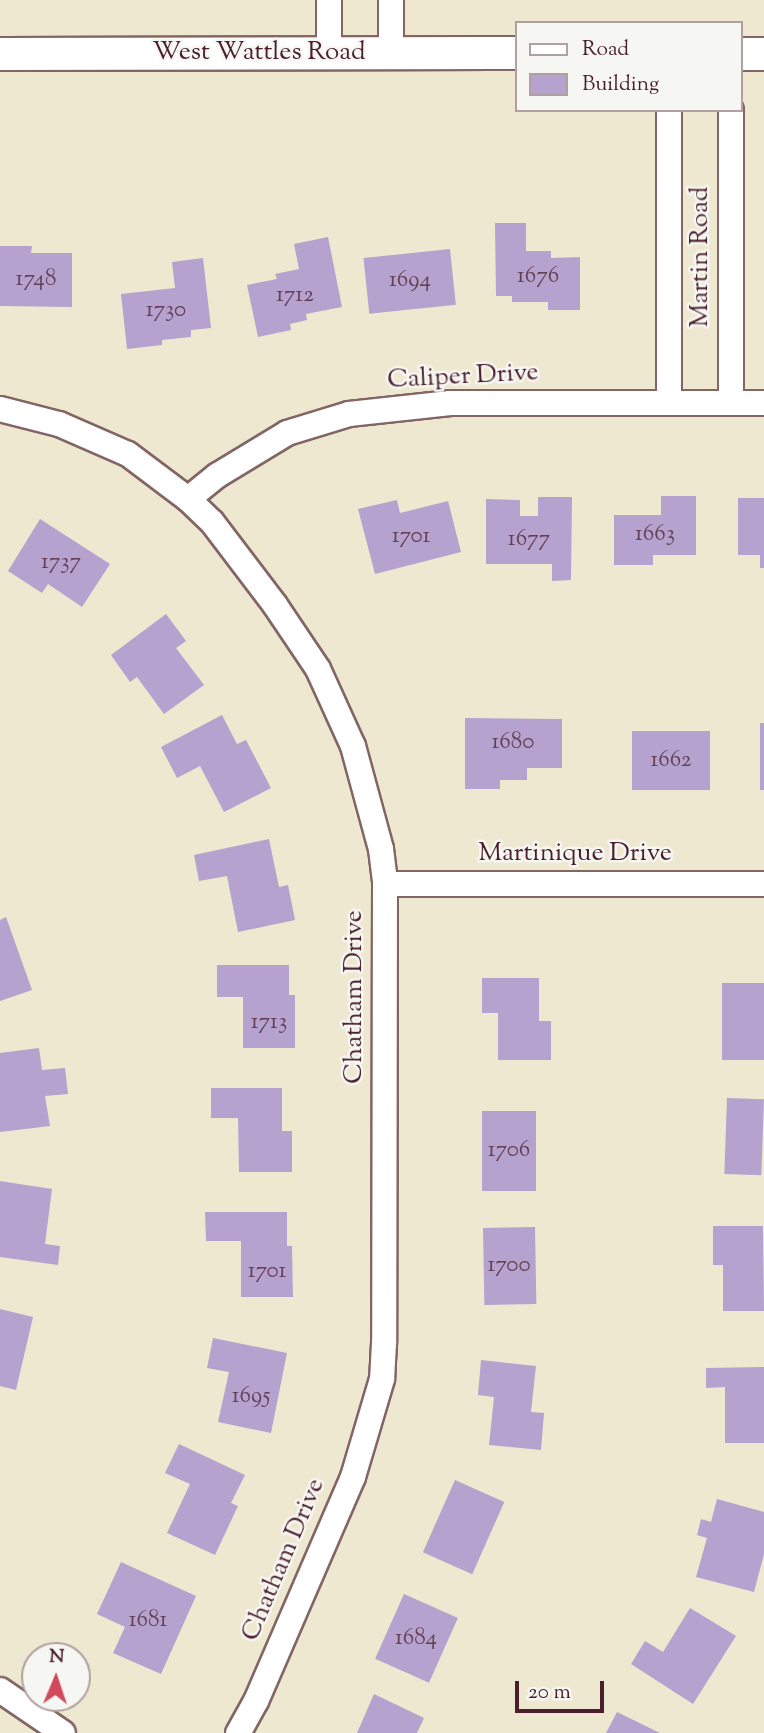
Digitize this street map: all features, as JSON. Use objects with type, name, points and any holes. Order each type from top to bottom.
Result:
[{"type":"street","points":[[329,0],[329,52]]},
{"type":"street","points":[[391,0],[391,53]]},
{"type":"street","name":"West Wattles Road","points":[[0,54],[516,53]]},
{"type":"street","points":[[743,54],[764,54]]},
{"type":"street","name":"Martin Road","points":[[669,112],[669,402]]},
{"type":"street","name":"Martin Road","points":[[731,112],[731,403]]},
{"type":"street","name":"Caliper Drive","points":[[188,499],[218,475],[286,433],[349,414],[450,403],[764,403]]},
{"type":"street","name":"Chatham Drive","points":[[0,409],[59,424],[128,454],[188,499],[212,522],[275,605],[318,669],[353,746],[381,849],[385,884],[382,1379],[353,1477],[256,1701],[238,1733]]},
{"type":"street","name":"Martinique Drive","points":[[385,884],[764,884]]},
{"type":"street","points":[[0,1690],[63,1733]]},
{"type":"building","points":[[495,223],[526,223],[526,251],[551,251],[551,258],[580,257],[580,310],[548,310],[548,302],[512,302],[512,296],[496,296]]},
{"type":"building","points":[[328,237],[342,307],[306,314],[307,320],[290,324],[291,330],[258,337],[247,285],[277,279],[275,274],[299,269],[294,244]]},
{"type":"building","points":[[0,246],[32,246],[31,253],[72,253],[72,307],[0,306]]},
{"type":"building","points":[[450,249],[456,305],[369,314],[363,258]]},
{"type":"building","points":[[203,258],[211,328],[191,330],[191,337],[162,340],[162,345],[127,349],[121,294],[175,288],[172,262]]},
{"type":"building","points":[[661,496],[696,496],[696,555],[653,555],[653,565],[614,565],[614,515],[661,515]]},
{"type":"building","points":[[538,497],[572,497],[571,580],[552,581],[552,564],[486,564],[486,499],[520,500],[520,516],[538,516]]},
{"type":"building","points":[[738,498],[764,498],[764,568],[760,568],[760,555],[738,555]]},
{"type":"building","points":[[397,500],[400,513],[448,501],[461,552],[375,574],[358,509]]},
{"type":"building","points":[[40,519],[110,564],[82,607],[48,584],[42,593],[8,571]]},
{"type":"building","points":[[166,614],[186,641],[176,648],[204,685],[164,714],[137,677],[130,682],[111,655]]},
{"type":"building","points":[[222,715],[237,744],[246,740],[271,788],[224,812],[200,766],[177,778],[161,747]]},
{"type":"building","points":[[465,718],[562,719],[562,768],[527,768],[527,780],[500,780],[500,789],[465,789]]},
{"type":"building","points":[[760,723],[764,723],[764,790],[760,790]]},
{"type":"building","points":[[632,731],[710,731],[710,790],[632,790]]},
{"type":"building","points":[[269,839],[279,887],[288,885],[295,920],[238,932],[227,876],[199,881],[194,855]]},
{"type":"building","points":[[6,917],[32,990],[0,1001],[0,920]]},
{"type":"building","points":[[217,965],[289,965],[289,995],[295,995],[295,1048],[243,1048],[243,997],[217,997]]},
{"type":"building","points":[[482,978],[539,978],[539,1021],[551,1021],[551,1060],[498,1060],[498,1013],[482,1013]]},
{"type":"building","points":[[722,983],[764,983],[764,1060],[722,1060]]},
{"type":"building","points":[[39,1048],[42,1070],[65,1068],[68,1094],[45,1096],[50,1126],[0,1132],[0,1053]]},
{"type":"building","points":[[211,1088],[282,1088],[282,1131],[292,1131],[292,1172],[239,1172],[238,1118],[211,1118]]},
{"type":"building","points":[[727,1098],[764,1099],[761,1175],[724,1174]]},
{"type":"building","points":[[482,1111],[536,1111],[536,1191],[482,1191]]},
{"type":"building","points":[[0,1181],[52,1189],[45,1244],[60,1246],[58,1265],[0,1257]]},
{"type":"building","points":[[205,1212],[287,1212],[287,1246],[292,1246],[293,1297],[241,1297],[241,1241],[206,1241]]},
{"type":"building","points":[[713,1226],[763,1226],[764,1311],[723,1311],[723,1265],[713,1265]]},
{"type":"building","points":[[535,1227],[536,1304],[484,1305],[483,1228]]},
{"type":"building","points":[[0,1309],[33,1317],[16,1390],[0,1386]]},
{"type":"building","points":[[213,1338],[287,1353],[271,1433],[218,1422],[229,1372],[207,1368]]},
{"type":"building","points":[[481,1360],[536,1366],[531,1412],[544,1413],[541,1450],[489,1445],[494,1397],[478,1395]]},
{"type":"building","points":[[764,1367],[764,1443],[725,1443],[725,1387],[706,1388],[706,1368]]},
{"type":"building","points":[[179,1444],[245,1475],[231,1503],[238,1506],[215,1555],[167,1533],[190,1484],[165,1473]]},
{"type":"building","points":[[455,1480],[504,1502],[472,1574],[423,1552]]},
{"type":"building","points":[[717,1499],[764,1512],[764,1554],[754,1592],[696,1577],[707,1538],[697,1535],[701,1519],[711,1522]]},
{"type":"building","points":[[121,1562],[196,1596],[161,1674],[113,1653],[125,1627],[97,1614]]},
{"type":"building","points":[[404,1594],[458,1618],[429,1683],[375,1659]]},
{"type":"building","points":[[690,1608],[736,1636],[693,1704],[631,1664],[645,1641],[663,1652]]},
{"type":"building","points":[[374,1694],[424,1718],[417,1733],[357,1733]]},
{"type":"building","points":[[617,1712],[660,1733],[606,1733]]}]
